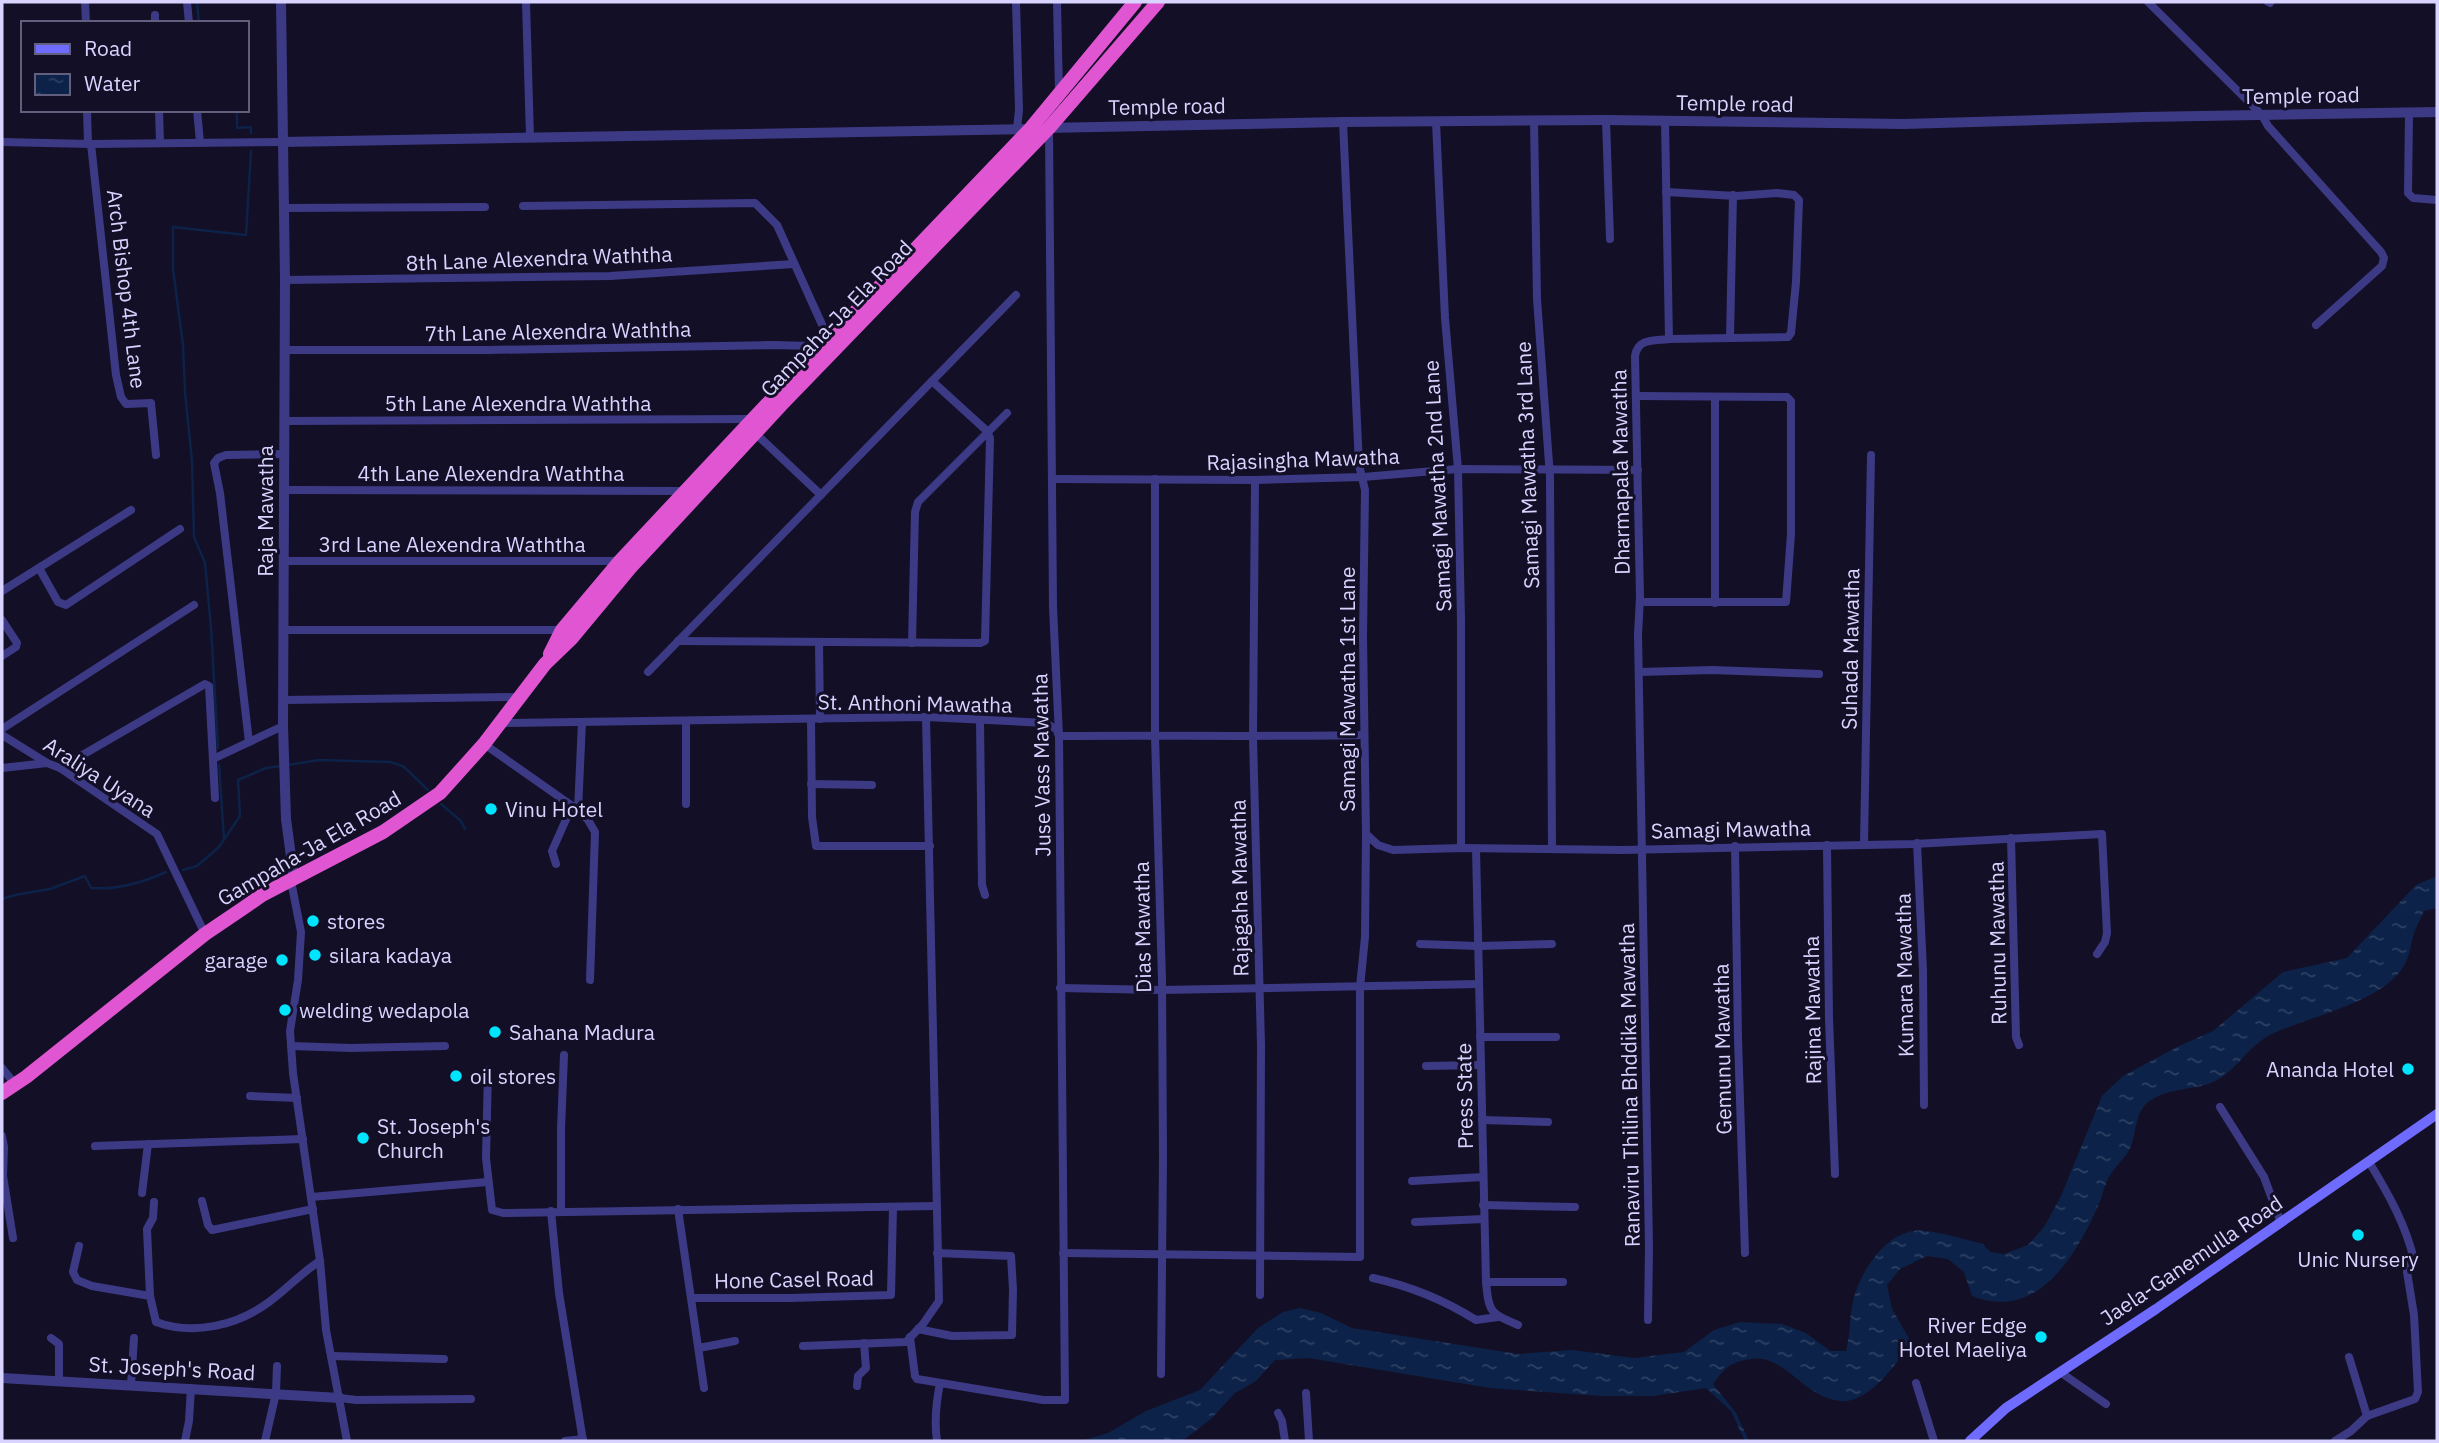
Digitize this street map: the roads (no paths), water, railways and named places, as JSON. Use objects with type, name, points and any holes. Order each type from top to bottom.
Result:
[{"type":"highway","name":"Gampaha-Ja Ela Road","points":[[829,348],[1024,129],[1059,95],[1135,2]]},
{"type":"highway","name":"Gampaha-Ja Ela Road","points":[[545,664],[562,630],[620,561],[691,493],[829,348],[1049,128],[1158,2]]},
{"type":"highway","name":"Gampaha-Ja Ela Road","points":[[2,1093],[205,934],[262,895],[405,819],[440,793],[484,744],[545,664],[571,639],[691,493]]},
{"type":"main road","name":"Jaela-Ganemulla Road","points":[[1970,1441],[2006,1408],[2281,1223],[2437,1114]]},
{"type":"street","points":[[85,2],[86,21]]},
{"type":"street","points":[[187,2],[189,21]]},
{"type":"street","name":"Raja Mawatha","points":[[281,2],[285,280],[283,726],[286,819],[293,880]]},
{"type":"street","points":[[526,2],[530,137]]},
{"type":"street","points":[[1016,2],[1019,110],[1024,129]]},
{"type":"street","points":[[1057,2],[1059,95]]},
{"type":"street","points":[[2148,2],[2262,116],[2384,258],[2382,266],[2316,325]]},
{"type":"street","points":[[88,112],[89,144]]},
{"type":"street","points":[[159,112],[160,143]]},
{"type":"street","points":[[197,112],[200,142]]},
{"type":"street","name":"Temple road","points":[[282,142],[1343,122],[1606,120],[1904,124],[2437,112]]},
{"type":"street","points":[[2409,113],[2408,193],[2413,198],[2437,200]]},
{"type":"street","points":[[1606,120],[1610,239]]},
{"type":"street","name":"Samagi Mawatha 3rd Lane","points":[[1534,121],[1542,395],[1549,468],[1552,849]]},
{"type":"street","points":[[1665,121],[1665,192],[1669,339],[1788,337],[1791,333],[1799,200],[1794,195],[1777,193],[1733,195],[1665,192]]},
{"type":"street","name":"Samagi Mawatha 1st Lane","points":[[1259,1255],[1360,1257],[1360,987],[1365,937],[1366,834],[1363,477],[1359,465],[1343,122]]},
{"type":"street","name":"Samagi Mawatha 2nd Lane","points":[[1436,122],[1445,318],[1458,469],[1461,848]]},
{"type":"street","name":"Juse Vass Mawatha","points":[[940,1383],[1043,1400],[1065,1400],[1059,736],[1053,607],[1049,128]]},
{"type":"street","points":[[2,142],[282,142]]},
{"type":"street","name":"Arch Bishop 4th Lane","points":[[89,144],[116,375],[121,397],[126,404],[150,403],[156,455]]},
{"type":"street","points":[[1730,338],[1733,195]]},
{"type":"street","points":[[523,206],[755,203],[777,225],[829,348]]},
{"type":"street","points":[[284,208],[485,207]]},
{"type":"street","name":"8th Lane Alexendra Waththa","points":[[285,280],[610,276],[794,264]]},
{"type":"street","points":[[648,672],[1016,295]]},
{"type":"street","name":"Dharmapala Mawatha","points":[[1643,849],[1637,347],[1648,341],[1669,339]]},
{"type":"street","name":"7th Lane Alexendra Waththa","points":[[284,350],[772,345],[829,348]]},
{"type":"street","points":[[678,641],[985,641],[990,438],[987,431],[932,381]]},
{"type":"street","points":[[1637,396],[1787,397],[1791,401],[1791,534],[1786,602],[1640,602]]},
{"type":"street","points":[[1715,397],[1715,603]]},
{"type":"street","points":[[912,643],[915,512],[919,502],[1007,413]]},
{"type":"street","name":"5th Lane Alexendra Waththa","points":[[284,421],[754,426]]},
{"type":"street","points":[[754,426],[821,495]]},
{"type":"street","points":[[249,742],[220,493],[214,463],[218,458],[226,456],[285,454]]},
{"type":"street","name":"Suhada Mawatha","points":[[1864,845],[1871,454]]},
{"type":"street","name":"Rajasingha Mawatha","points":[[1052,479],[1255,480],[1363,477],[1458,469],[1639,470]]},
{"type":"street","name":"Dias Mawatha","points":[[1155,479],[1155,735],[1163,1255],[1161,1374]]},
{"type":"street","name":"Rajagaha Mawatha","points":[[1255,480],[1253,738],[1261,1045],[1260,1295]]},
{"type":"street","name":"4th Lane Alexendra Waththa","points":[[283,490],[691,493]]},
{"type":"street","points":[[2,591],[131,510]]},
{"type":"street","points":[[39,568],[58,602],[66,605],[180,530]]},
{"type":"street","name":"3rd Lane Alexendra Waththa","points":[[284,561],[620,561]]},
{"type":"street","points":[[2,729],[194,605]]},
{"type":"street","points":[[2,620],[17,643],[16,647],[2,656]]},
{"type":"street","points":[[284,631],[562,630]]},
{"type":"street","points":[[819,643],[811,784],[811,817],[816,846],[930,846]]},
{"type":"street","points":[[1639,672],[1712,670],[1819,674]]},
{"type":"street","points":[[60,768],[205,684],[209,686],[215,798]]},
{"type":"street","points":[[284,700],[519,697]]},
{"type":"street","points":[[803,1346],[906,1342],[939,1301],[926,717]]},
{"type":"street","name":"St. Anthoni Mawatha","points":[[501,723],[926,717],[1046,723],[1057,730],[1059,736],[1253,738],[1364,735]]},
{"type":"street","points":[[981,720],[982,885],[985,895]]},
{"type":"street","points":[[556,864],[552,850],[575,808],[582,722]]},
{"type":"street","points":[[686,722],[686,804]]},
{"type":"street","points":[[213,759],[283,726]]},
{"type":"street","name":"Araliya Uyana","points":[[2,735],[60,768],[157,834],[205,934]]},
{"type":"street","points":[[484,744],[575,808],[588,820],[595,832],[590,980]]},
{"type":"street","points":[[2,768],[47,763]]},
{"type":"street","points":[[811,784],[872,785]]},
{"type":"street","name":"Samagi Mawatha","points":[[1366,834],[1378,845],[1393,850],[1864,845],[2102,834],[2106,933],[2105,942],[2097,954]]},
{"type":"street","name":"Ruhunu Mawatha","points":[[2011,838],[2016,1037],[2019,1045]]},
{"type":"street","name":"Kumara Mawatha","points":[[1917,843],[1924,1105]]},
{"type":"street","name":"Rajina Mawatha","points":[[1827,845],[1829,1018],[1835,1174]]},
{"type":"street","name":"Gemunu Mawatha","points":[[1735,846],[1745,1252]]},
{"type":"street","name":"Press State","points":[[1476,849],[1486,1282],[1488,1307],[1498,1317]]},
{"type":"street","name":"Ranaviru Thilina Bhddika Mawatha","points":[[1643,849],[1643,991],[1650,1247],[1648,1320]]},
{"type":"street","points":[[293,880],[301,932],[298,980],[290,1031],[291,1046],[331,1356],[347,1441]]},
{"type":"street","points":[[1420,944],[1552,944]]},
{"type":"street","points":[[1060,988],[1161,990],[1479,984]]},
{"type":"street","points":[[1480,1037],[1556,1037]]},
{"type":"street","points":[[291,1046],[445,1046]]},
{"type":"street","points":[[561,1211],[564,1055]]},
{"type":"street","points":[[1426,1066],[1481,1065]]},
{"type":"street","points":[[2,1068],[15,1084]]},
{"type":"street","points":[[488,1070],[487,1182],[492,1210],[503,1213],[936,1206]]},
{"type":"street","points":[[250,1096],[298,1098]]},
{"type":"street","points":[[2220,1107],[2264,1177],[2281,1223]]},
{"type":"street","points":[[1482,1120],[1548,1122]]},
{"type":"street","points":[[2,1136],[3,1176],[13,1238]]},
{"type":"street","points":[[95,1146],[303,1139]]},
{"type":"street","points":[[142,1193],[148,1144]]},
{"type":"street","points":[[2335,1441],[2367,1416],[2414,1399],[2418,1392],[2414,1315],[2407,1272],[2414,1260],[2389,1193],[2369,1162]]},
{"type":"street","points":[[1412,1181],[1483,1177]]},
{"type":"street","points":[[311,1197],[487,1182]]},
{"type":"street","points":[[202,1200],[212,1230],[313,1209]]},
{"type":"street","points":[[154,1202],[147,1229],[150,1296],[156,1322],[207,1328],[227,1324],[249,1315],[271,1301],[320,1261]]},
{"type":"street","points":[[1483,1205],[1575,1207]]},
{"type":"street","name":"Hone Casel Road","points":[[692,1298],[891,1295],[893,1207]]},
{"type":"street","points":[[678,1209],[704,1388]]},
{"type":"street","points":[[551,1211],[559,1293],[583,1440],[565,1441]]},
{"type":"street","points":[[1415,1222],[1484,1219]]},
{"type":"street","points":[[79,1246],[74,1272],[77,1280],[92,1286],[150,1296]]},
{"type":"street","points":[[918,1329],[952,1336],[1012,1335],[1011,1256],[937,1253]]},
{"type":"street","points":[[1063,1254],[1259,1255]]},
{"type":"street","points":[[1373,1278],[1405,1285],[1462,1311],[1476,1321],[1498,1317],[1518,1325]]},
{"type":"street","points":[[1486,1282],[1563,1282]]},
{"type":"street","points":[[910,1337],[915,1376],[940,1383],[936,1401],[937,1441]]},
{"type":"street","points":[[51,1338],[63,1343],[59,1381]]},
{"type":"street","points":[[131,1385],[134,1338]]},
{"type":"street","points":[[699,1348],[735,1341]]},
{"type":"street","points":[[857,1386],[858,1376],[866,1368],[864,1343]]},
{"type":"street","points":[[331,1356],[443,1359]]},
{"type":"street","points":[[2349,1357],[2367,1416]]},
{"type":"street","points":[[265,1441],[276,1393],[277,1366]]},
{"type":"street","points":[[2060,1372],[2106,1404]]},
{"type":"street","name":"St. Joseph's Road","points":[[2,1378],[340,1398]]},
{"type":"street","points":[[1916,1383],[1934,1441]]},
{"type":"street","points":[[185,1441],[191,1388]]},
{"type":"street","points":[[1306,1393],[1309,1441]]},
{"type":"street","points":[[340,1398],[471,1399]]},
{"type":"street","points":[[1278,1413],[1285,1441]]},
{"type":"water","points":[[2437,876],[2437,908],[2424,911],[2405,964],[2386,985],[2355,1002],[2270,1035],[2217,1080],[2166,1093],[2144,1106],[2137,1120],[2131,1146],[2109,1176],[2098,1206],[2078,1245],[2066,1263],[2035,1292],[2016,1300],[1995,1302],[1972,1296],[1964,1272],[1948,1259],[1927,1256],[1900,1269],[1887,1285],[1892,1309],[1911,1342],[1881,1380],[1861,1396],[1840,1401],[1827,1398],[1774,1363],[1763,1359],[1738,1362],[1725,1370],[1713,1384],[1736,1413],[1749,1441],[1745,1441],[1731,1411],[1706,1388],[1653,1396],[1602,1396],[1490,1388],[1308,1358],[1275,1360],[1256,1381],[1235,1393],[1212,1418],[1185,1439],[1081,1441],[1108,1433],[1146,1411],[1200,1390],[1258,1328],[1283,1312],[1300,1308],[1321,1313],[1352,1328],[1518,1354],[1572,1350],[1634,1358],[1684,1352],[1714,1330],[1740,1322],[1782,1324],[1806,1333],[1830,1351],[1846,1351],[1852,1303],[1863,1276],[1884,1247],[1902,1234],[1913,1231],[1928,1231],[1983,1244],[1990,1252],[2004,1254],[2028,1245],[2044,1227],[2061,1196],[2102,1096],[2123,1076],[2213,1031],[2283,972],[2347,958],[2416,885]]},
{"type":"waterway","points":[[197,2],[199,21]]},
{"type":"waterway","points":[[237,112],[237,128],[251,127],[251,133]]},
{"type":"waterway","points":[[218,748],[205,563],[194,537],[192,461],[183,345],[173,269],[173,227],[246,235],[251,151]]},
{"type":"waterway","points":[[288,765],[319,760],[390,762],[403,766],[428,790]]},
{"type":"waterway","points":[[219,765],[224,839]]},
{"type":"waterway","points":[[183,870],[197,866],[219,847],[240,816],[238,780],[266,768],[282,766]]},
{"type":"waterway","points":[[441,804],[461,821],[465,829]]},
{"type":"waterway","points":[[2,899],[50,889],[85,876],[91,888],[111,888],[166,872]]},
{"type":"place","name":"Vinu Hotel","points":[[491,809]]},
{"type":"place","name":"stores","points":[[313,921]]},
{"type":"place","name":"silara kadaya","points":[[315,955]]},
{"type":"place","name":"garage","points":[[282,960]]},
{"type":"place","name":"welding wedapola","points":[[285,1010]]},
{"type":"place","name":"Sahana Madura","points":[[495,1032]]},
{"type":"place","name":"Ananda Hotel","points":[[2408,1069]]},
{"type":"place","name":"oil stores","points":[[456,1076]]},
{"type":"place","name":"St. Joseph's Church","points":[[363,1138]]},
{"type":"place","name":"Unic Nursery","points":[[2358,1235]]},
{"type":"place","name":"River Edge Hotel Maeliya","points":[[2041,1337]]}]
